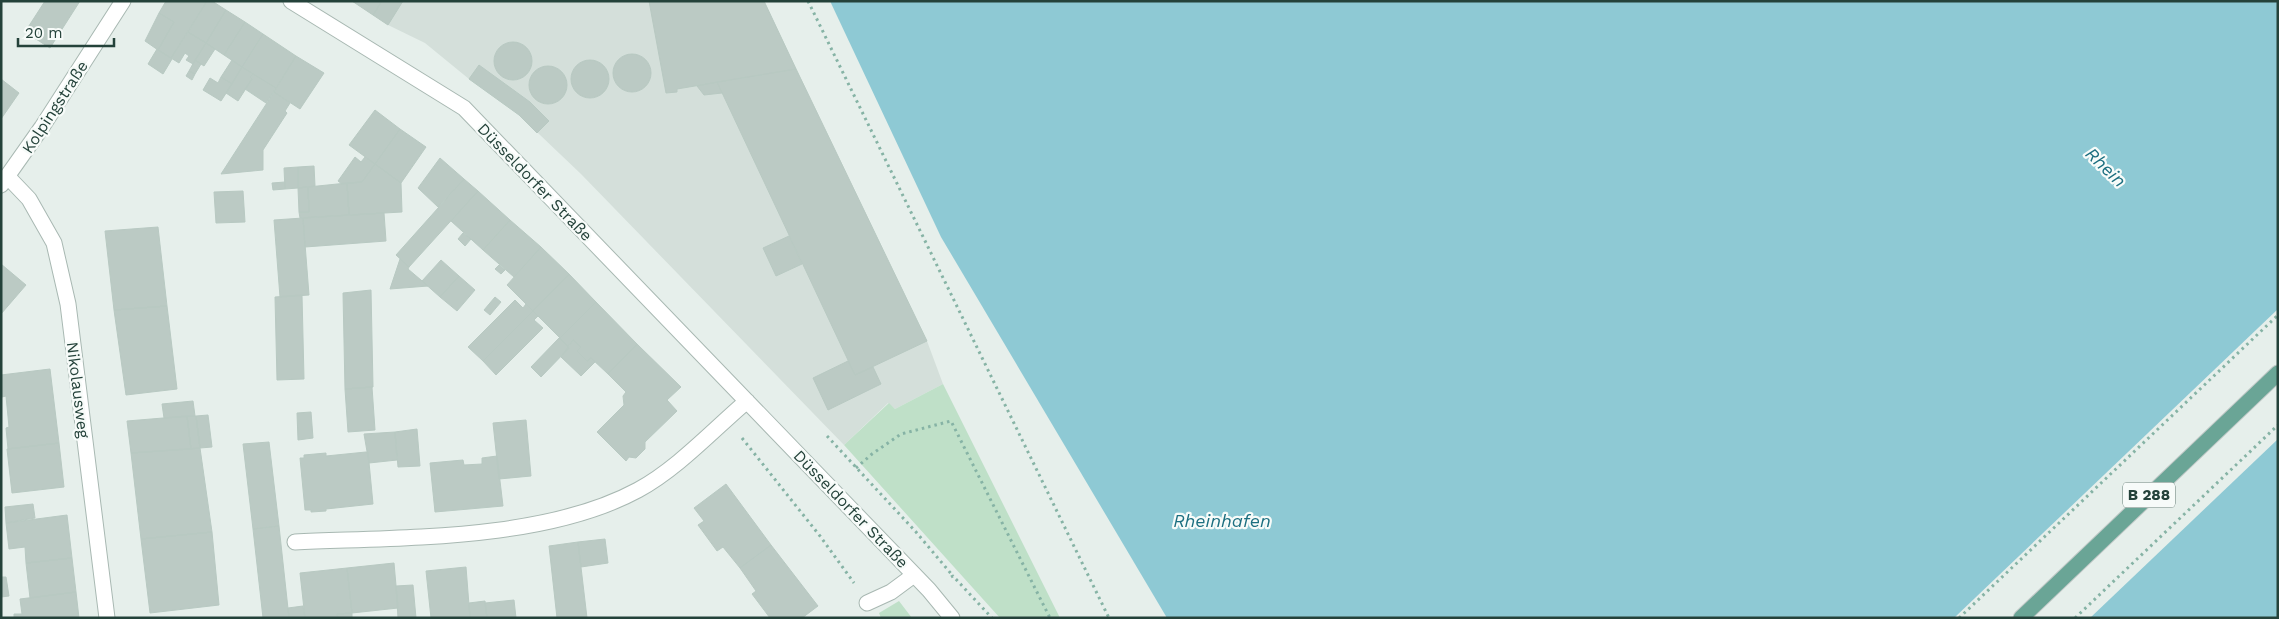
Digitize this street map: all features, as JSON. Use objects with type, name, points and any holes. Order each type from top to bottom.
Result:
[{"type":"main road","name":"B 288","points":[[2020,618],[2278,373]]},
{"type":"street","name":"Kolpingstraße","points":[[5,181],[123,1]]},
{"type":"street","name":"Düsseldorfer Straße","points":[[291,1],[464,108],[914,575],[952,618]]},
{"type":"street","name":"Nikolausweg","points":[[5,181],[29,199],[54,243],[66,296],[107,618]]},
{"type":"street","points":[[295,542],[442,536],[519,526],[597,509],[640,489],[672,466],[747,402]]},
{"type":"street","points":[[868,602],[891,592],[914,575]]},
{"type":"path","points":[[808,1],[1109,618]]},
{"type":"path","points":[[1960,618],[2278,315]]},
{"type":"path","points":[[726,420],[771,472],[868,602]]},
{"type":"path","points":[[856,468],[872,454],[901,434],[951,421],[1050,618]]},
{"type":"path","points":[[2075,618],[2278,426]]},
{"type":"path","points":[[826,436],[916,532],[953,576]]},
{"type":"shaded area","points":[[352,1],[764,1],[927,341],[943,384],[895,409],[888,403],[844,445],[581,174],[519,115],[469,79],[425,43],[388,25]]},
{"type":"green space","points":[[943,384],[1060,618],[1000,618],[844,445],[889,403],[895,409]]},
{"type":"green space","points":[[899,601],[912,618],[881,618],[879,613]]},
{"type":"water","points":[[830,1],[2278,1],[2278,618],[1167,618],[941,237]]},
{"type":"pier","points":[[2278,309],[2278,439],[2090,618],[1954,618]]},
{"type":"building","points":[[45,1],[80,1],[50,48],[25,32]]},
{"type":"building","points":[[166,1],[207,1],[171,58],[158,50],[174,22],[159,13]]},
{"type":"building","points":[[207,1],[212,1],[226,10],[206,43],[188,32]]},
{"type":"building","points":[[352,1],[382,1],[373,15]]},
{"type":"building","points":[[382,1],[403,1],[388,25],[373,15]]},
{"type":"building","points":[[649,1],[764,1],[796,69],[677,89],[677,92],[666,93]]},
{"type":"building","points":[[226,10],[245,22],[224,55],[206,43]]},
{"type":"building","points":[[159,13],[174,22],[158,50],[145,41]]},
{"type":"building","points":[[245,22],[263,34],[242,67],[224,55]]},
{"type":"building","points":[[188,32],[206,43],[193,64],[186,60],[189,56],[185,53],[179,63],[171,58]]},
{"type":"building","points":[[263,34],[296,56],[276,88],[242,67]]},
{"type":"building","points":[[513,42],[526,48],[532,61],[526,74],[513,80],[500,74],[494,61],[500,48]]},
{"type":"building","points":[[206,43],[215,49],[204,66],[195,60]]},
{"type":"building","points":[[157,49],[172,59],[163,74],[148,64]]},
{"type":"building","points":[[632,54],[645,60],[651,73],[645,86],[632,92],[619,86],[613,73],[619,60]]},
{"type":"building","points":[[296,56],[324,73],[300,109],[274,92]]},
{"type":"building","points":[[195,60],[201,64],[195,74],[189,71]]},
{"type":"building","points":[[232,60],[242,67],[232,84],[221,77]]},
{"type":"building","points":[[590,60],[603,66],[609,79],[603,92],[590,98],[577,92],[571,79],[577,66]]},
{"type":"building","points":[[479,65],[530,102],[549,121],[537,133],[519,115],[469,79]]},
{"type":"building","points":[[548,66],[561,72],[567,85],[561,98],[548,104],[535,98],[529,85],[535,72]]},
{"type":"building","points":[[242,67],[253,74],[250,77],[252,79],[238,101],[226,93]]},
{"type":"building","points":[[796,69],[927,341],[855,375],[717,82]]},
{"type":"building","points":[[189,71],[195,74],[192,80],[186,76]]},
{"type":"building","points":[[253,74],[276,88],[266,103],[245,89]]},
{"type":"building","points":[[221,77],[232,84],[221,101],[203,90],[210,78],[218,83]]},
{"type":"building","points":[[1,79],[19,93],[1,119]]},
{"type":"building","points":[[717,82],[722,93],[704,95],[697,86]]},
{"type":"building","points":[[274,92],[290,103],[285,111],[287,113],[263,150],[263,170],[221,174]]},
{"type":"building","points":[[375,110],[400,129],[375,164],[349,145]]},
{"type":"building","points":[[400,129],[426,147],[401,183],[375,164]]},
{"type":"building","points":[[355,157],[361,162],[365,157],[375,164],[362,182],[342,184],[338,181]]},
{"type":"building","points":[[440,158],[464,179],[438,207],[418,188]]},
{"type":"building","points":[[375,164],[401,183],[402,212],[349,215],[347,183],[362,182]]},
{"type":"building","points":[[314,166],[315,186],[298,188],[298,167]]},
{"type":"building","points":[[298,167],[298,188],[285,189],[284,168]]},
{"type":"building","points":[[464,179],[478,191],[409,267],[396,255]]},
{"type":"building","points":[[285,182],[285,189],[273,190],[272,183]]},
{"type":"building","points":[[347,183],[349,215],[300,218],[299,212],[309,212],[308,187]]},
{"type":"building","points":[[308,187],[309,212],[299,212],[298,188]]},
{"type":"building","points":[[243,191],[245,222],[216,223],[214,192]]},
{"type":"building","points":[[478,191],[510,220],[483,250],[451,221]]},
{"type":"building","points":[[384,213],[386,241],[305,247],[303,218]]},
{"type":"building","points":[[303,218],[309,295],[280,297],[274,220]]},
{"type":"building","points":[[510,220],[541,247],[514,277],[483,250]]},
{"type":"building","points":[[158,227],[167,306],[114,310],[105,231]]},
{"type":"building","points":[[463,233],[471,239],[465,246],[458,239]]},
{"type":"building","points":[[789,236],[802,264],[776,276],[763,248]]},
{"type":"building","points":[[541,247],[569,274],[533,311],[507,285]]},
{"type":"building","points":[[400,259],[409,267],[408,269],[428,286],[390,289]]},
{"type":"building","points":[[441,260],[459,276],[440,297],[422,281]]},
{"type":"building","points":[[1,264],[26,285],[1,314]]},
{"type":"building","points":[[499,265],[505,270],[501,274],[495,269]]},
{"type":"building","points":[[569,274],[596,302],[560,338],[533,311]]},
{"type":"building","points":[[459,276],[475,290],[457,311],[440,297]]},
{"type":"building","points":[[371,290],[373,387],[345,389],[343,293]]},
{"type":"building","points":[[302,295],[304,379],[277,380],[275,297]]},
{"type":"building","points":[[495,297],[501,302],[490,315],[484,310]]},
{"type":"building","points":[[515,300],[523,308],[526,304],[533,311],[483,361],[468,347]]},
{"type":"building","points":[[596,302],[637,344],[608,374],[591,358],[587,361],[577,351],[581,347],[573,340],[568,346],[560,338]]},
{"type":"building","points":[[167,306],[177,389],[126,395],[114,310]]},
{"type":"building","points":[[533,311],[538,316],[534,320],[543,328],[496,375],[483,361]]},
{"type":"building","points":[[559,338],[569,348],[541,377],[531,367]]},
{"type":"building","points":[[573,340],[581,347],[577,351],[587,361],[591,358],[595,362],[581,376],[561,357]]},
{"type":"building","points":[[637,344],[681,387],[667,400],[677,411],[645,442],[645,449],[636,458],[629,457],[626,461],[597,432],[624,405],[623,396],[626,392],[608,374]]},
{"type":"building","points":[[848,361],[855,375],[873,367],[881,384],[828,410],[813,378]]},
{"type":"building","points":[[50,369],[59,443],[8,449],[6,428],[9,427],[6,396],[2,397],[1,375]]},
{"type":"building","points":[[372,387],[375,430],[348,432],[345,389]]},
{"type":"building","points":[[193,401],[195,416],[164,418],[162,404]]},
{"type":"building","points":[[311,412],[313,438],[298,440],[297,413]]},
{"type":"building","points":[[208,415],[212,447],[200,448],[196,416]]},
{"type":"building","points":[[187,416],[191,449],[131,453],[127,421]]},
{"type":"building","points":[[187,416],[196,416],[200,448],[191,449]]},
{"type":"building","points":[[526,420],[531,476],[499,479],[493,423]]},
{"type":"building","points":[[417,429],[420,466],[398,467],[395,432]]},
{"type":"building","points":[[395,432],[397,460],[369,463],[364,434]]},
{"type":"building","points":[[269,442],[279,526],[253,529],[243,444]]},
{"type":"building","points":[[59,443],[64,487],[12,493],[7,449]]},
{"type":"building","points":[[200,448],[212,532],[141,539],[131,453]]},
{"type":"building","points":[[368,452],[373,504],[326,509],[326,511],[311,512],[311,510],[305,510],[300,458],[304,458],[304,455],[326,453],[326,456]]},
{"type":"building","points":[[497,456],[503,506],[435,512],[430,463],[463,460],[464,465],[482,464],[482,458]]},
{"type":"building","points":[[726,484],[771,545],[740,568],[723,547],[717,551],[698,525],[704,521],[694,508]]},
{"type":"building","points":[[33,504],[35,518],[6,523],[5,507]]},
{"type":"building","points":[[67,515],[72,558],[26,563],[25,547],[9,549],[6,523]]},
{"type":"building","points":[[279,526],[289,618],[263,618],[253,529]]},
{"type":"building","points":[[212,532],[219,605],[150,613],[141,539]]},
{"type":"building","points":[[605,539],[608,563],[581,567],[578,542]]},
{"type":"building","points":[[578,542],[587,618],[557,618],[549,546]]},
{"type":"building","points":[[771,545],[818,606],[802,618],[770,618],[752,594],[756,591],[740,568]]},
{"type":"building","points":[[72,558],[76,592],[30,598],[26,563]]},
{"type":"building","points":[[394,563],[398,608],[352,613],[347,568]]},
{"type":"building","points":[[466,567],[470,618],[431,618],[426,571]]},
{"type":"building","points":[[347,568],[352,613],[337,614],[338,618],[305,618],[300,573]]},
{"type":"building","points":[[1,577],[6,577],[9,596],[1,597]]},
{"type":"building","points":[[413,585],[416,618],[398,618],[396,586]]},
{"type":"building","points":[[76,592],[79,618],[14,618],[14,614],[22,614],[20,599]]},
{"type":"building","points":[[514,600],[516,618],[487,618],[485,603]]},
{"type":"building","points":[[485,601],[487,618],[470,618],[469,603]]},
{"type":"building","points":[[303,606],[305,618],[289,618],[288,608]]},
{"type":"building","points":[[352,613],[352,618],[338,618],[337,614]]},
{"type":"water label","name":"Rhein","points":[[2106,167]]},
{"type":"water label","name":"Rheinhafen","points":[[1222,520]]}]
